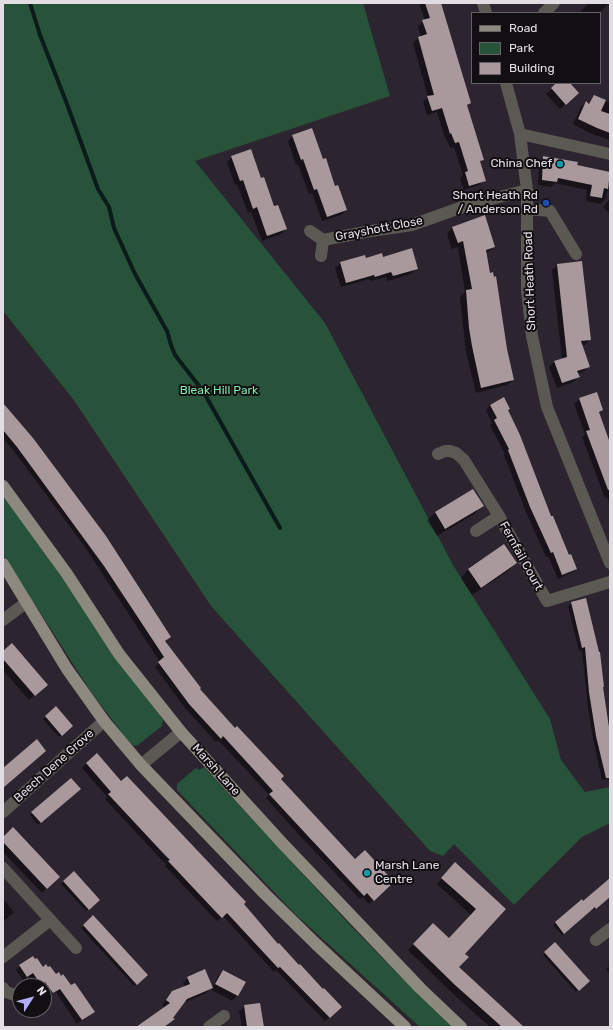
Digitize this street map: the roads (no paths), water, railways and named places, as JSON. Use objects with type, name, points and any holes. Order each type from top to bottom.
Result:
[{"type":"main road","name":"Marsh Lane","points":[[3,486],[67,574],[119,654],[181,732],[283,844],[420,988],[461,1027]]},
{"type":"main road","points":[[3,564],[68,669],[104,721],[141,765],[270,899],[405,1027]]},
{"type":"street","points":[[545,12],[554,3]]},
{"type":"street","name":"Short Heath Road","points":[[506,84],[520,134],[527,190],[527,290],[532,336],[548,407],[610,563]]},
{"type":"street","points":[[520,134],[610,154]]},
{"type":"street","name":"Grayshott Close","points":[[310,231],[322,240],[412,225],[468,205],[527,190]]},
{"type":"street","points":[[527,209],[550,212],[576,254]]},
{"type":"street","name":"Grayshott Close","points":[[321,256],[322,240]]},
{"type":"street","name":"Fernfail Court","points":[[438,454],[450,450],[456,453],[468,466],[499,516],[547,601],[610,582]]},
{"type":"street","name":"Fernfail Court","points":[[476,532],[499,516]]},
{"type":"street","points":[[3,620],[27,602]]},
{"type":"street","name":"Beech Dene Grove","points":[[3,812],[104,721]]},
{"type":"street","points":[[141,765],[181,732]]},
{"type":"street","points":[[3,868],[76,948]]},
{"type":"street","points":[[3,957],[50,920]]},
{"type":"street","points":[[596,940],[610,929]]},
{"type":"street","points":[[3,988],[6,992],[12,994]]},
{"type":"street","points":[[209,1027],[224,1016]]},
{"type":"waterway","points":[[30,3],[40,35],[98,189],[109,207],[114,228],[135,274],[167,331],[175,355],[203,391],[280,528]]},
{"type":"place","name":"China Chef","points":[[560,164]]},
{"type":"place","name":"Short Heath Rd / Anderson Rd","points":[[546,203]]},
{"type":"place","name":"Marsh Lane Centre","points":[[367,873]]},
{"type":"park label","name":"Bleak Hill Park","points":[[219,391]]}]
